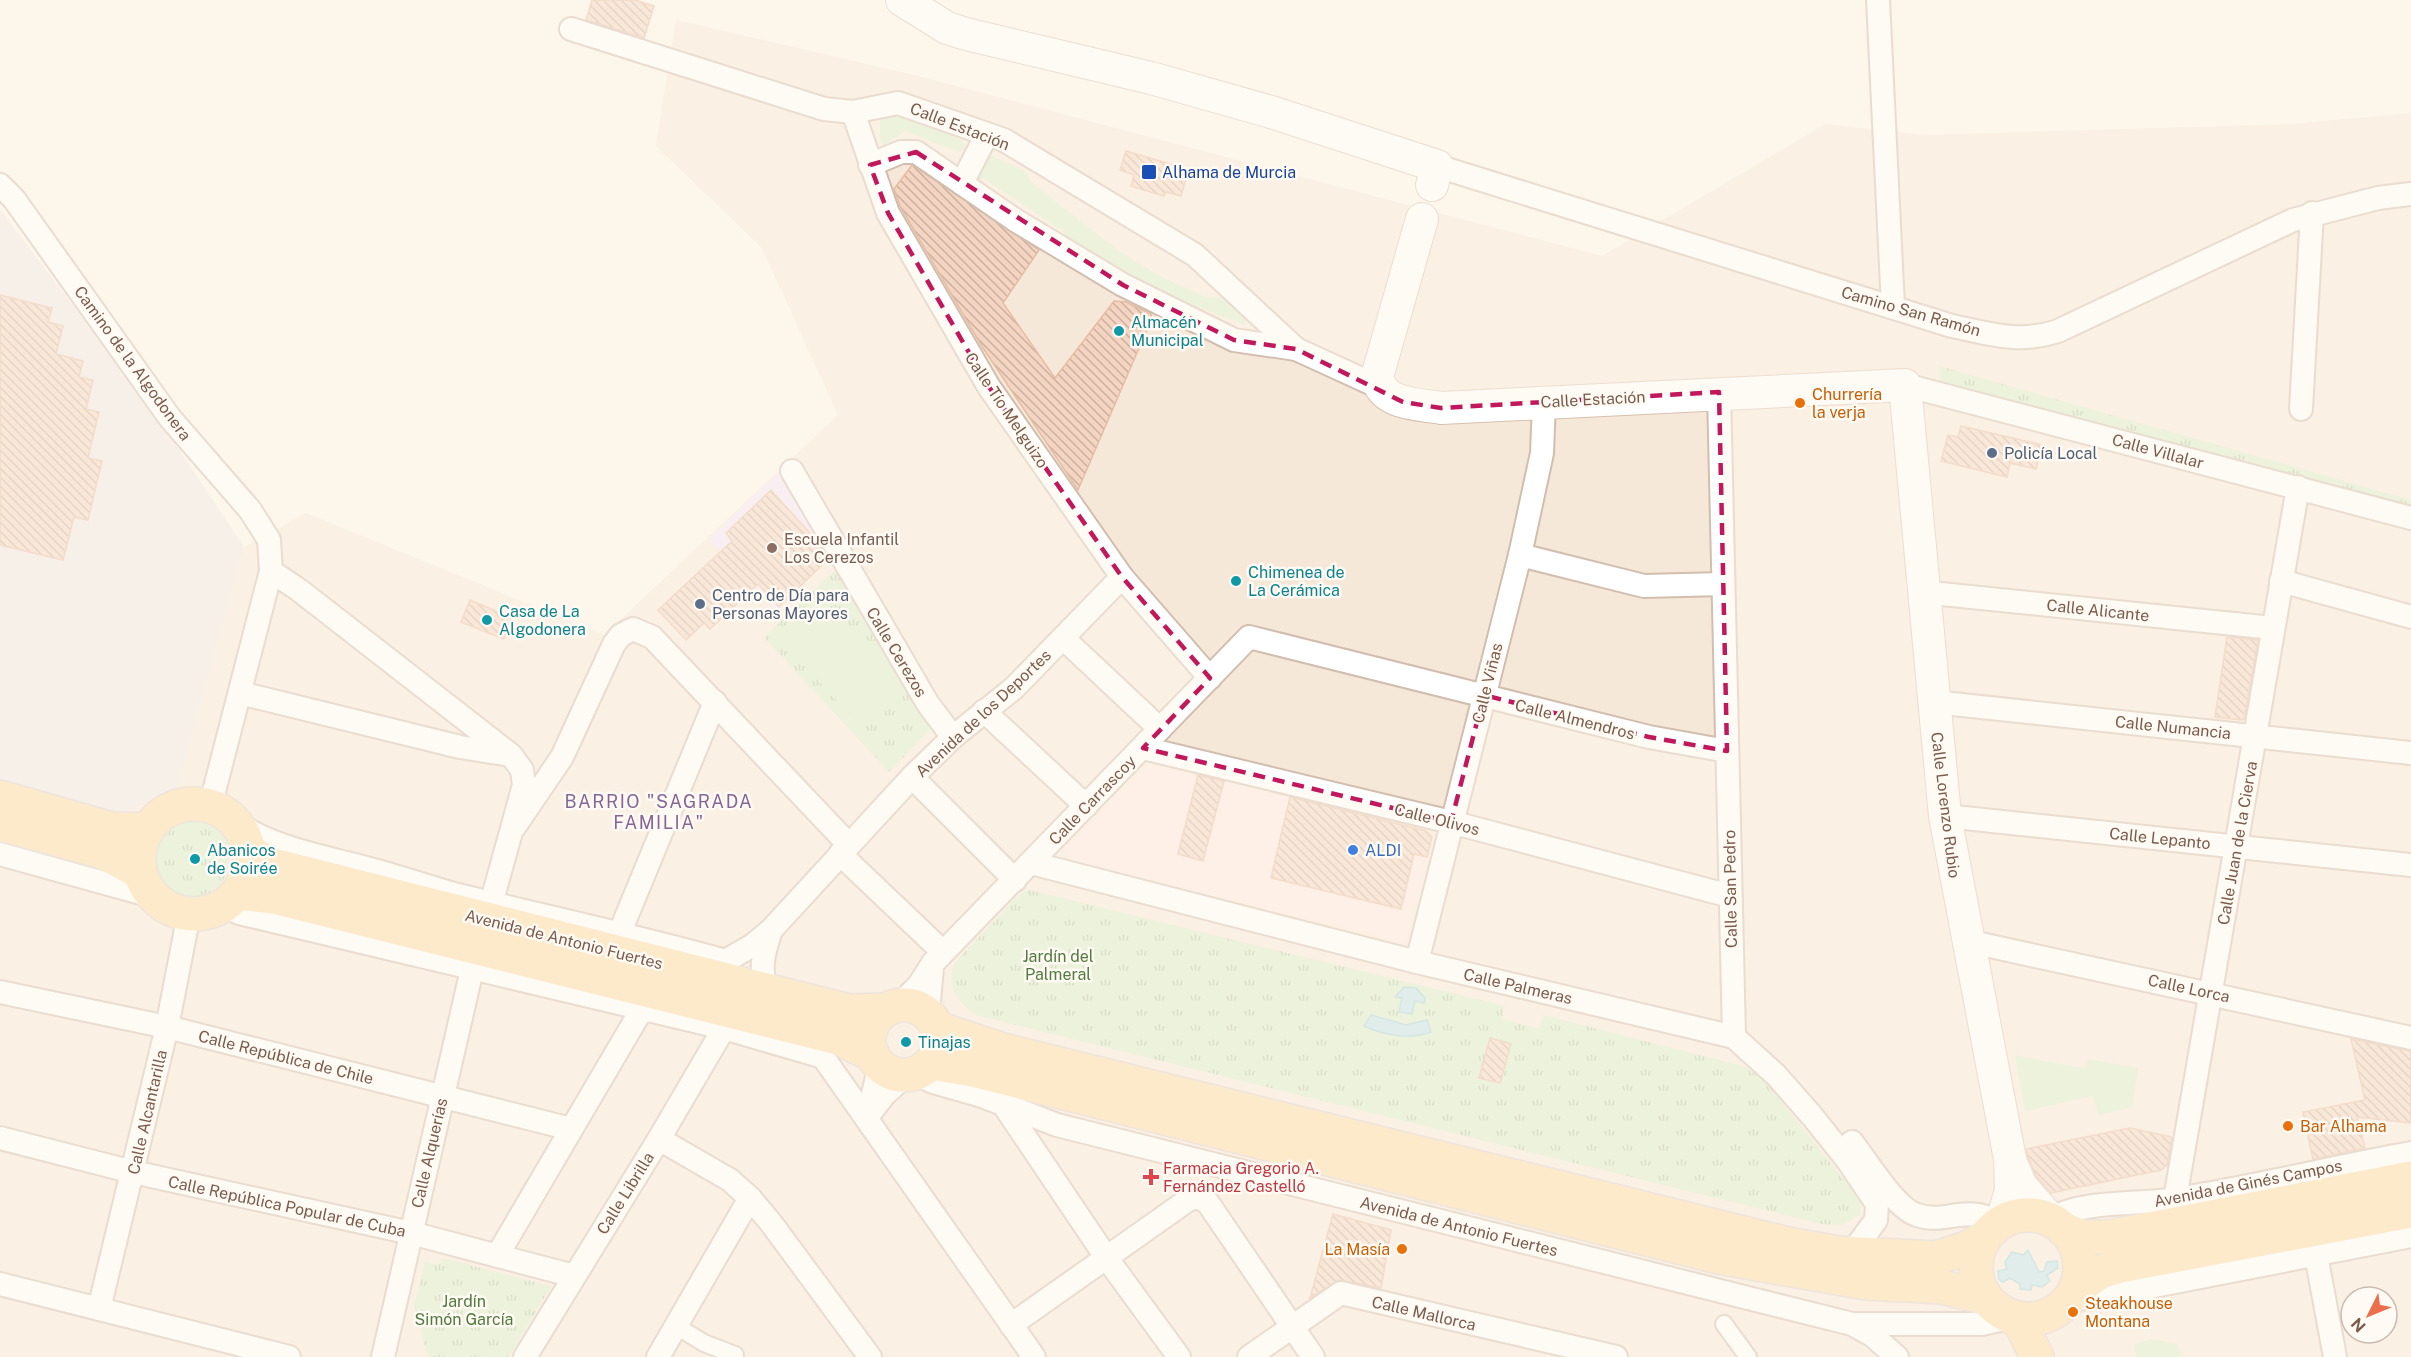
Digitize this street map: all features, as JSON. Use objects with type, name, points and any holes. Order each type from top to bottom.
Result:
[{"type":"main road","points":[[902,0],[947,28],[1151,78],[1270,112],[1434,175]]},
{"type":"main road","points":[[1379,387],[1377,377],[1381,360],[1422,219]]},
{"type":"main road","name":"Calle Estación","points":[[1379,387],[1388,396],[1403,402],[1441,408],[1719,392],[1905,385]]},
{"type":"main road","name":"Calle Lorenzo Rubio","points":[[1905,385],[1922,592],[1945,816],[2010,1159],[2011,1190],[1996,1227]]},
{"type":"main road","points":[[0,796],[112,829],[147,830]]},
{"type":"main road","points":[[0,824],[100,851],[148,885],[171,909],[189,914],[207,913],[230,900],[247,873],[248,850],[222,814],[195,803],[177,807],[155,820],[147,830],[140,850],[148,885]]},
{"type":"main road","name":"Avenida de Antonio Fuertes","points":[[248,850],[269,864],[482,934],[838,1038],[901,1066],[973,1070],[1718,1257],[1866,1283],[1942,1287],[1986,1298]]},
{"type":"main road","name":"Avenida de Antonio Fuertes","points":[[230,900],[274,897],[482,934],[715,968],[766,990],[849,1011],[913,1014],[988,1046],[1788,1244],[1851,1254],[1936,1258],[1967,1248],[1996,1227]]},
{"type":"main road","points":[[913,1014],[939,1046],[901,1066],[869,1046],[872,1026],[913,1014]]},
{"type":"main road","points":[[2010,1159],[2021,1186],[2074,1242],[2079,1258],[2080,1274],[2045,1332],[2043,1357]]},
{"type":"main road","name":"Avenida de Ginés Campos","points":[[2056,1224],[2082,1237],[2109,1238],[2411,1178]]},
{"type":"main road","points":[[2056,1224],[2026,1215],[1996,1227],[1976,1259],[1976,1275],[1986,1298],[2003,1314],[2036,1319],[2065,1301],[2100,1272],[2120,1266],[2411,1210]]},
{"type":"main road","points":[[2012,1317],[2021,1324],[2037,1357]]},
{"type":"street","points":[[1878,0],[1893,307]]},
{"type":"street","name":"Calle Estación","points":[[571,29],[824,109],[853,112],[898,103],[1004,140],[1195,255],[1296,349]]},
{"type":"street","name":"Calle Tío Melguizo","points":[[853,112],[888,213],[989,387],[1122,577],[1210,678]]},
{"type":"street","points":[[962,183],[987,134]]},
{"type":"street","name":"Calle Estación","points":[[870,165],[901,152],[916,152],[1015,220],[1131,289],[1234,340],[1296,349],[1379,387]]},
{"type":"street","name":"Camino San Ramón","points":[[1434,175],[1953,326],[2013,338],[2036,339],[2058,331],[2312,213],[2411,194]]},
{"type":"street","name":"Camino de la Algodonera","points":[[0,185],[14,199],[170,418],[250,510],[269,540],[271,571]]},
{"type":"street","points":[[2301,410],[2312,213]]},
{"type":"street","name":"Calle Villalar","points":[[1905,385],[2411,518]]},
{"type":"street","name":"Calle San Pedro","points":[[1719,392],[1734,1037]]},
{"type":"street","name":"Calle Viñas","points":[[1417,962],[1520,555],[1542,453],[1544,402]]},
{"type":"street","name":"Calle Cerezos","points":[[792,471],[928,704],[953,737]]},
{"type":"street","name":"Calle Juan de la Cierva","points":[[2175,1199],[2298,487]]},
{"type":"street","points":[[1520,555],[1644,586],[1723,584]]},
{"type":"street","points":[[222,814],[240,693],[271,571],[299,590],[512,755],[522,770],[524,785],[515,826]]},
{"type":"street","name":"Avenida de los Deportes","points":[[771,930],[912,777],[953,737],[1014,688],[1122,577]]},
{"type":"street","points":[[2281,581],[2411,617]]},
{"type":"street","name":"Calle Alicante","points":[[1922,592],[2273,628]]},
{"type":"street","points":[[515,826],[562,757],[614,644],[621,635],[633,629],[652,637],[715,702],[938,958],[913,1014]]},
{"type":"street","name":"Calle Almendros","points":[[1250,637],[1649,737],[1727,751]]},
{"type":"street","name":"Calle Carrascoy","points":[[938,958],[1250,637]]},
{"type":"street","points":[[1063,638],[1160,729]]},
{"type":"street","points":[[240,693],[460,747],[512,755]]},
{"type":"street","points":[[620,932],[715,702]]},
{"type":"street","name":"Calle Numancia","points":[[1934,702],[2411,753]]},
{"type":"street","points":[[984,711],[1086,806]]},
{"type":"street","name":"Calle Olivos","points":[[1143,748],[1451,822],[1730,896]]},
{"type":"street","points":[[912,777],[1015,880]]},
{"type":"street","name":"Avenida de Antonio Fuertes","points":[[222,814],[254,835],[291,849],[482,934],[642,1009],[724,1028],[823,1057],[867,1118]]},
{"type":"street","name":"Calle Lepanto","points":[[1945,816],[2411,865]]},
{"type":"street","name":"Calle Alquerías","points":[[383,1357],[441,1096],[482,934],[515,826]]},
{"type":"street","points":[[0,854],[148,885]]},
{"type":"street","name":"Calle Palmeras","points":[[1031,863],[1417,962],[1734,1037],[1776,1075],[1812,1116],[1848,1161],[1877,1204],[1876,1220],[1851,1254]]},
{"type":"street","name":"Calle Alcantarilla","points":[[99,1309],[133,1172],[189,914]]},
{"type":"street","points":[[715,968],[771,930]]},
{"type":"street","points":[[766,990],[761,975],[762,959],[771,930]]},
{"type":"street","name":"Avenida de Antonio Fuertes","points":[[482,934],[620,932],[715,968]]},
{"type":"street","name":"Calle Lorca","points":[[1967,941],[2211,992],[2411,1038]]},
{"type":"street","name":"Calle República de Chile","points":[[0,992],[166,1027],[571,1129]]},
{"type":"street","points":[[497,1256],[642,1009]]},
{"type":"street","name":"Calle Librilla","points":[[525,1357],[659,1139],[724,1028]]},
{"type":"street","points":[[1734,1037],[1752,1038],[1767,1046],[1788,1065],[1842,1128],[1899,1202],[1915,1215],[1925,1217],[1973,1212],[1996,1227]]},
{"type":"street","points":[[901,1066],[867,1118],[1034,1357]]},
{"type":"street","name":"Avenida de Antonio Fuertes","points":[[901,1066],[933,1082],[982,1096],[1005,1107],[1057,1125],[1852,1324],[1982,1324],[2012,1317]]},
{"type":"street","points":[[1005,1107],[1106,1257],[1179,1357]]},
{"type":"street","name":"Calle República Popular de Cuba","points":[[0,1138],[133,1172],[411,1233],[574,1276]]},
{"type":"street","points":[[659,1139],[730,1180],[750,1198],[870,1357]]},
{"type":"street","name":"Avenida de Ginés Campos","points":[[2056,1224],[2060,1213],[2175,1199],[2411,1153]]},
{"type":"street","points":[[1011,1325],[1188,1200],[1199,1197],[1208,1203],[1313,1357]]},
{"type":"street","points":[[658,1357],[750,1198]]},
{"type":"street","points":[[2065,1301],[2103,1296],[2411,1236]]},
{"type":"street","points":[[2316,1255],[2335,1357]]},
{"type":"street","points":[[0,1284],[289,1357]]},
{"type":"street","name":"Calle Mallorca","points":[[1249,1357],[1341,1293],[1558,1350],[1616,1357]]},
{"type":"street","points":[[1724,1324],[1748,1357]]},
{"type":"street","points":[[1852,1324],[1872,1335],[1897,1357]]},
{"type":"street","points":[[676,1326],[704,1343],[735,1355]]},
{"type":"street","points":[[1534,1357],[1558,1350]]},
{"type":"highlighted area","points":[[916,152],[1123,285],[1234,340],[1296,349],[1403,402],[1441,408],[1719,392],[1727,751],[1649,737],[1484,695],[1451,822],[1143,748],[1210,678],[1122,577],[989,387],[888,213],[870,165]]},
{"type":"shaded area","points":[[676,20],[914,75],[1602,256],[1825,124],[1924,135],[2293,124],[2411,113],[2411,1357],[0,1357],[0,783],[177,787],[244,547],[306,513],[604,635],[838,415],[762,248],[656,146]]},
{"type":"shaded area","points":[[0,210],[148,403],[244,547],[177,787],[124,813],[0,783]]},
{"type":"shaded area","name":"Escuela Infantil Los Cerezos","points":[[781,470],[831,556],[777,610],[709,539]]},
{"type":"shaded area","points":[[1149,764],[1426,831],[1432,837],[1407,936],[1399,942],[1072,861],[1067,853],[1070,843]]},
{"type":"green space","points":[[886,116],[905,116],[961,139],[965,148],[959,152],[905,131],[883,145],[880,141],[880,120]]},
{"type":"green space","points":[[993,156],[1025,171],[1032,183],[1120,252],[1162,277],[1208,298],[1220,297],[1241,312],[1248,321],[1245,325],[1171,297],[1066,243],[1066,233],[983,178],[976,181],[985,158]]},
{"type":"green space","points":[[1939,366],[2411,500],[2411,510],[1939,382]]},
{"type":"green space","points":[[840,566],[932,727],[889,772],[764,637]]},
{"type":"green space","points":[[823,604],[902,689],[861,727],[783,642]]},
{"type":"green space","points":[[190,818],[205,821],[218,830],[227,843],[230,858],[227,873],[218,886],[205,895],[190,898],[175,895],[162,886],[153,873],[150,858],[153,843],[162,830],[175,821]]},
{"type":"green space","name":"Jardín del Palmeral","points":[[1029,890],[1505,1006],[1502,1019],[1539,1029],[1543,1015],[1742,1066],[1757,1074],[1769,1086],[1857,1196],[1861,1202],[1860,1215],[1842,1225],[1821,1224],[976,1015],[963,1004],[954,991],[951,977],[956,961],[1020,894]]},
{"type":"green space","points":[[2015,1055],[2085,1069],[2088,1059],[2138,1068],[2132,1107],[2099,1115],[2092,1096],[2025,1111]]},
{"type":"green space","name":"Jardín Simón García","points":[[442,1258],[551,1286],[509,1357],[428,1357],[414,1306],[425,1262],[439,1265]]},
{"type":"green space","points":[[2151,1339],[2177,1344],[2183,1357],[2137,1357],[2134,1345]]},
{"type":"water","points":[[1404,987],[1416,988],[1425,998],[1424,1003],[1415,1001],[1412,1014],[1399,1012],[1402,998],[1395,997]]},
{"type":"water","points":[[1371,1015],[1406,1025],[1427,1020],[1431,1032],[1414,1036],[1397,1036],[1381,1032],[1364,1026]]},
{"type":"water","points":[[2028,1250],[2039,1272],[2044,1271],[2047,1262],[2057,1261],[2058,1268],[2047,1275],[2050,1281],[2042,1287],[2032,1285],[2031,1290],[2020,1289],[2020,1284],[2010,1278],[2003,1282],[1999,1279],[1998,1271],[2007,1269],[2005,1262],[2012,1252],[2023,1255]]},
{"type":"building","points":[[592,0],[635,0],[654,6],[644,38],[586,20]]},
{"type":"building","name":"Alhama de Murcia","points":[[1126,151],[1174,165],[1171,174],[1186,178],[1181,196],[1166,192],[1164,196],[1131,186],[1134,175],[1120,170]]},
{"type":"building","name":"Almacén Municipal","points":[[912,165],[1039,250],[1003,303],[1055,378],[1114,301],[1126,302],[1151,314],[1152,318],[1078,490],[981,345],[900,206],[894,189]]},
{"type":"building","points":[[0,295],[52,308],[48,322],[63,326],[56,354],[83,361],[79,377],[93,380],[86,409],[99,412],[88,458],[102,461],[88,520],[74,517],[63,560],[0,545]]},
{"type":"building","name":"Policía Local","points":[[1961,426],[2042,445],[2036,469],[2010,463],[2007,477],[1941,461],[1948,435],[1958,437]]},
{"type":"building","name":"Escuela Infantil Los Cerezos","points":[[771,490],[818,542],[828,559],[779,607],[758,584],[710,629],[704,623],[686,640],[658,610],[732,541],[726,533]]},
{"type":"building","name":"Casa de La Algodonera","points":[[470,600],[512,618],[504,639],[461,622]]},
{"type":"building","points":[[2227,637],[2258,640],[2242,720],[2215,717]]},
{"type":"building","points":[[1198,775],[1224,781],[1203,861],[1178,854]]},
{"type":"building","name":"ALDI","points":[[1290,797],[1426,831],[1432,837],[1427,857],[1414,854],[1401,909],[1271,878]]},
{"type":"building","points":[[1490,1038],[1511,1044],[1500,1083],[1479,1078]]},
{"type":"building","points":[[2351,1039],[2411,1051],[2411,1123],[2357,1117],[2365,1148],[2313,1159],[2303,1112],[2365,1100]]},
{"type":"building","points":[[2130,1128],[2172,1137],[2167,1165],[2161,1170],[2051,1193],[2036,1176],[2026,1149]]},
{"type":"building","points":[[1333,1214],[1391,1230],[1381,1288],[1339,1280],[1310,1298]]},
{"type":"place","name":"Alhama de Murcia","points":[[1149,172]]},
{"type":"place","name":"Almacén Municipal","points":[[1119,331]]},
{"type":"place","name":"Churrería la verja","points":[[1800,403]]},
{"type":"place","name":"Policía Local","points":[[1992,453]]},
{"type":"place","name":"Escuela Infantil Los Cerezos","points":[[772,548]]},
{"type":"place","name":"Chimenea de La Cerámica","points":[[1236,581]]},
{"type":"place","name":"Centro de Día para Personas Mayores","points":[[700,604]]},
{"type":"place","name":"Casa de La Algodonera","points":[[487,620]]},
{"type":"place","name":"ALDI","points":[[1353,850]]},
{"type":"place","name":"Abanicos de Soirée","points":[[195,859]]},
{"type":"place","name":"Tinajas","points":[[906,1042]]},
{"type":"place","name":"Bar Alhama","points":[[2288,1126]]},
{"type":"place","name":"Farmacia Gregorio A. Fernández Castelló","points":[[1151,1177]]},
{"type":"place","name":"La Masía","points":[[1402,1249]]},
{"type":"place","name":"Steakhouse Montana","points":[[2073,1312]]},
{"type":"district","name":"BARRIO \"SAGRADA FAMILIA\"","points":[[659,812]]}]
